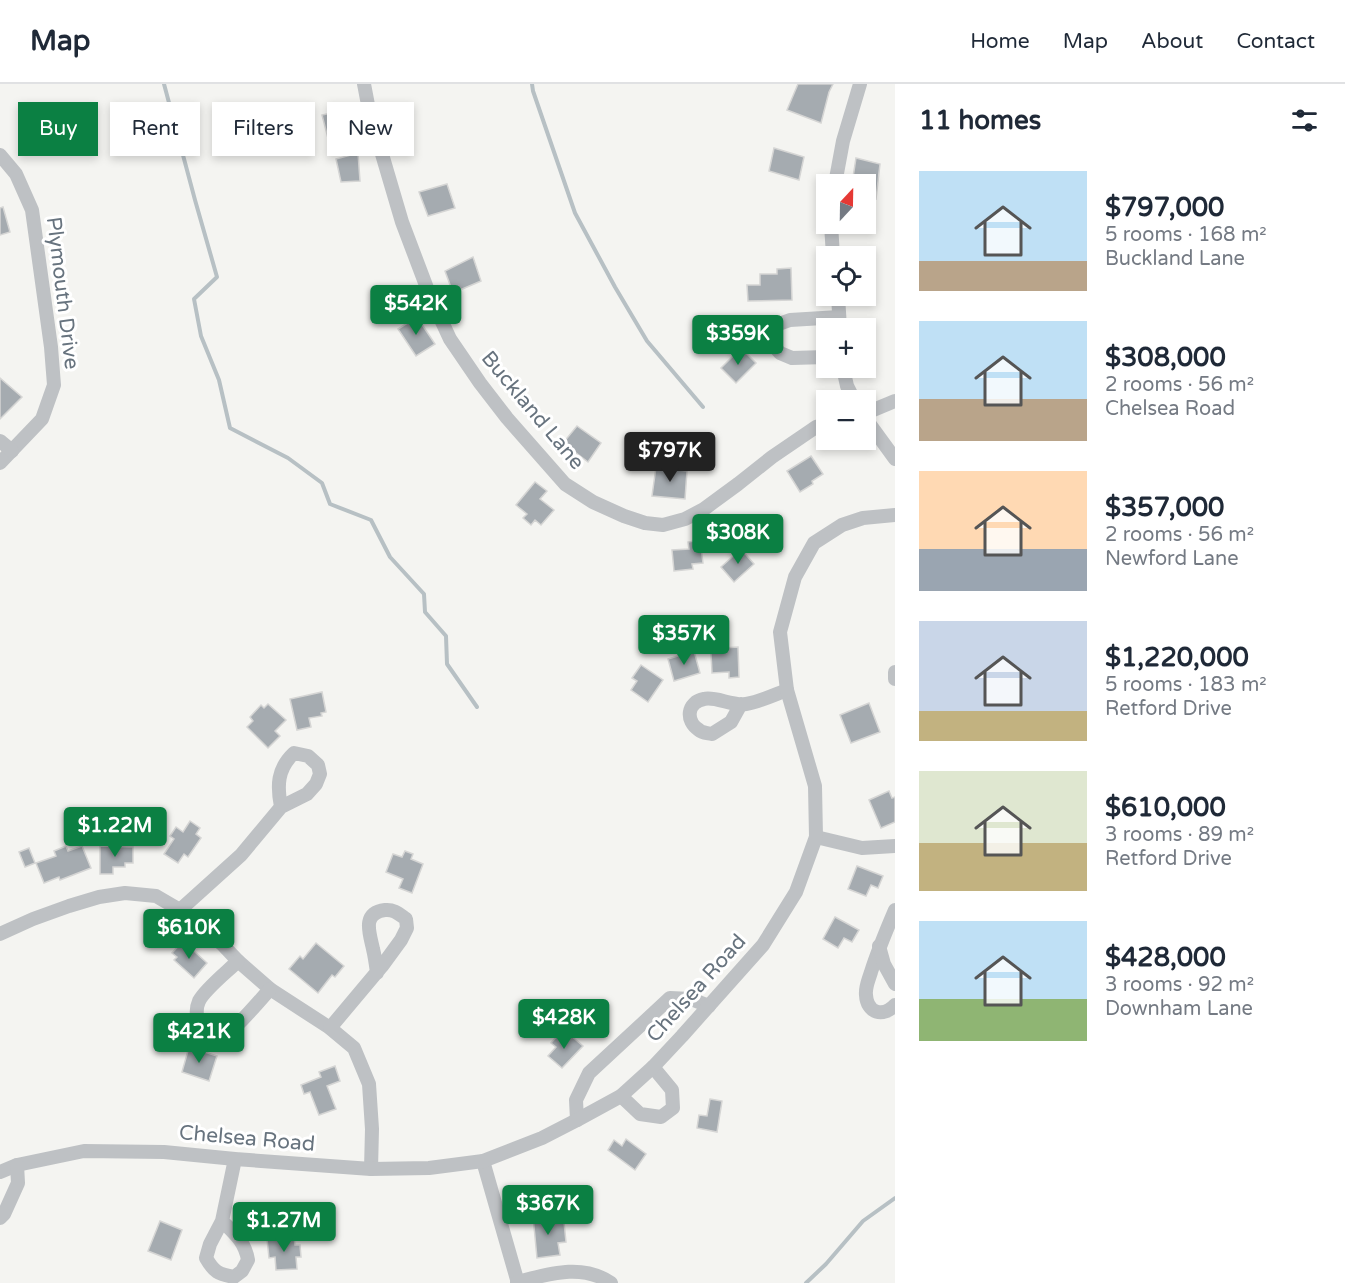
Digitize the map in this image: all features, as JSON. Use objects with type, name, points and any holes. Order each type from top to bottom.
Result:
[{"type":"street","name":"Buckland Lane","points":[[364,84],[369,110],[402,222],[430,296],[450,339],[507,418],[565,484],[593,502],[624,516],[645,523],[663,525],[685,519],[704,508],[816,427]]},
{"type":"street","points":[[837,174],[843,141],[860,84]]},
{"type":"street","name":"Plymouth Drive","points":[[0,155],[16,174],[32,210],[54,385],[42,419],[0,463]]},
{"type":"street","points":[[816,322],[790,320],[776,325],[771,335],[773,345],[780,353],[792,358],[816,357]]},
{"type":"street","points":[[876,408],[895,401]]},
{"type":"street","points":[[876,433],[895,459]]},
{"type":"street","points":[[0,441],[12,451]]},
{"type":"street","name":"Chelsea Road","points":[[0,1172],[17,1165],[84,1151],[164,1152],[371,1169],[429,1168],[483,1161],[542,1137],[621,1096],[653,1067],[763,945],[796,892],[816,837],[815,786],[786,690],[780,632],[795,577],[814,543],[842,525],[863,518],[895,515]]},
{"type":"street","points":[[895,672],[895,680]]},
{"type":"street","points":[[741,704],[786,690]]},
{"type":"street","points":[[180,910],[241,855],[281,807]]},
{"type":"street","points":[[816,837],[862,848],[895,846]]},
{"type":"street","points":[[0,934],[69,906],[99,897],[125,893],[156,896],[180,910],[222,944],[270,989],[330,1028],[354,1048],[369,1084],[372,1129],[371,1169]]},
{"type":"street","points":[[895,910],[879,946],[868,981],[866,996],[870,1007],[877,1012],[886,1012],[895,1005]]},
{"type":"street","points":[[879,946],[884,964],[895,984]]},
{"type":"street","points":[[238,961],[200,1001],[196,1013],[203,1031],[221,1037],[230,1032],[270,989]]},
{"type":"street","points":[[330,1028],[377,973]]},
{"type":"street","points":[[577,1120],[576,1100],[589,1073],[670,998],[691,999],[709,1006]]},
{"type":"street","points":[[621,1096],[640,1114],[661,1117],[673,1108],[672,1090],[653,1067]]},
{"type":"street","points":[[222,1221],[236,1159]]},
{"type":"street","points":[[483,1161],[517,1283],[554,1273],[577,1271],[611,1283]]},
{"type":"street","points":[[0,1218],[18,1183],[17,1165]]},
{"type":"building","points":[[798,84],[833,84],[821,123],[787,110]]},
{"type":"building","points":[[327,114],[327,134],[322,115]]},
{"type":"building","points":[[774,148],[804,157],[799,180],[769,171]]},
{"type":"building","points":[[358,156],[360,181],[341,182],[336,159]]},
{"type":"building","points":[[856,158],[880,164],[876,199],[876,174],[854,174]]},
{"type":"building","points":[[447,184],[455,208],[428,216],[419,192]]},
{"type":"building","points":[[3,207],[10,232],[0,235],[0,208]]},
{"type":"building","points":[[473,257],[481,281],[453,293],[445,271]]},
{"type":"building","points":[[791,268],[792,300],[748,301],[747,285],[760,285],[760,274],[777,274],[777,269]]},
{"type":"building","points":[[417,317],[435,344],[416,356],[398,329]]},
{"type":"building","points":[[741,348],[756,363],[736,383],[721,368]]},
{"type":"building","points":[[0,378],[22,397],[0,419]]},
{"type":"building","points":[[577,426],[601,443],[588,462],[563,443]]},
{"type":"building","points":[[811,456],[823,474],[800,492],[787,471]]},
{"type":"building","points":[[656,467],[687,471],[685,499],[652,496]]},
{"type":"building","points":[[535,482],[547,491],[540,499],[554,510],[541,525],[535,520],[531,525],[523,518],[527,514],[516,505]]},
{"type":"building","points":[[700,540],[703,563],[692,564],[693,569],[674,571],[672,550],[689,549],[688,542]]},
{"type":"building","points":[[741,549],[754,564],[734,582],[721,567]]},
{"type":"building","points":[[738,647],[739,677],[729,678],[729,672],[712,673],[711,653],[723,653],[723,648]]},
{"type":"building","points":[[694,651],[700,673],[674,681],[668,659]]},
{"type":"building","points":[[641,665],[663,680],[648,702],[631,690],[637,681],[632,678]]},
{"type":"building","points":[[322,692],[326,712],[321,713],[322,716],[309,718],[311,727],[297,730],[290,699]]},
{"type":"building","points":[[869,703],[880,732],[851,743],[840,715]]},
{"type":"building","points":[[268,704],[286,720],[275,731],[280,736],[268,748],[247,727],[253,721],[250,717],[261,705],[264,708]]},
{"type":"building","points":[[889,791],[892,798],[895,797],[895,822],[881,828],[869,800]]},
{"type":"building","points":[[190,821],[200,828],[196,834],[201,838],[188,857],[184,854],[178,863],[164,854],[174,839],[170,836],[176,827],[183,832]]},
{"type":"building","points":[[66,846],[68,851],[82,846],[91,868],[60,880],[59,877],[44,883],[36,863],[56,856],[54,851]]},
{"type":"building","points":[[100,846],[133,847],[133,863],[125,863],[125,867],[113,867],[113,874],[100,874]]},
{"type":"building","points":[[29,848],[35,863],[25,867],[19,852]]},
{"type":"building","points":[[405,851],[413,854],[411,859],[423,864],[412,893],[399,888],[403,879],[386,872],[393,854],[402,857]]},
{"type":"building","points":[[857,866],[883,876],[878,888],[871,885],[866,896],[848,889]]},
{"type":"building","points":[[835,917],[859,930],[852,942],[844,938],[838,948],[823,939]]},
{"type":"building","points":[[183,941],[207,963],[194,978],[174,960],[177,957],[172,953]]},
{"type":"building","points":[[316,943],[344,966],[335,977],[332,975],[318,993],[289,969],[300,956],[303,959]]},
{"type":"building","points":[[559,1034],[564,1039],[569,1034],[583,1046],[562,1068],[548,1056],[556,1047],[551,1043]]},
{"type":"building","points":[[189,1047],[217,1056],[209,1081],[182,1072]]},
{"type":"building","points":[[335,1066],[340,1081],[327,1086],[336,1109],[319,1115],[310,1092],[304,1094],[301,1085],[321,1077],[319,1072]]},
{"type":"building","points":[[710,1099],[722,1101],[717,1132],[697,1128],[699,1115],[707,1116]]},
{"type":"building","points":[[626,1139],[646,1154],[635,1170],[608,1150],[614,1140],[622,1146]]},
{"type":"building","points":[[553,1214],[554,1223],[564,1222],[566,1242],[558,1243],[560,1255],[537,1258],[533,1216]]},
{"type":"building","points":[[160,1221],[182,1230],[171,1260],[148,1251]]},
{"type":"building","points":[[294,1237],[295,1245],[300,1245],[301,1257],[296,1257],[297,1269],[276,1270],[275,1257],[269,1258],[267,1239]]},
{"type":"waterway","points":[[164,84],[217,277],[194,299],[201,336],[219,380],[230,428],[288,458],[322,483],[330,504],[371,520],[390,557],[424,594],[425,612],[446,636],[447,664],[477,707]]},
{"type":"waterway","points":[[532,84],[575,213],[647,341],[703,407]]},
{"type":"waterway","points":[[806,1283],[826,1264],[863,1221],[895,1198]]}]
